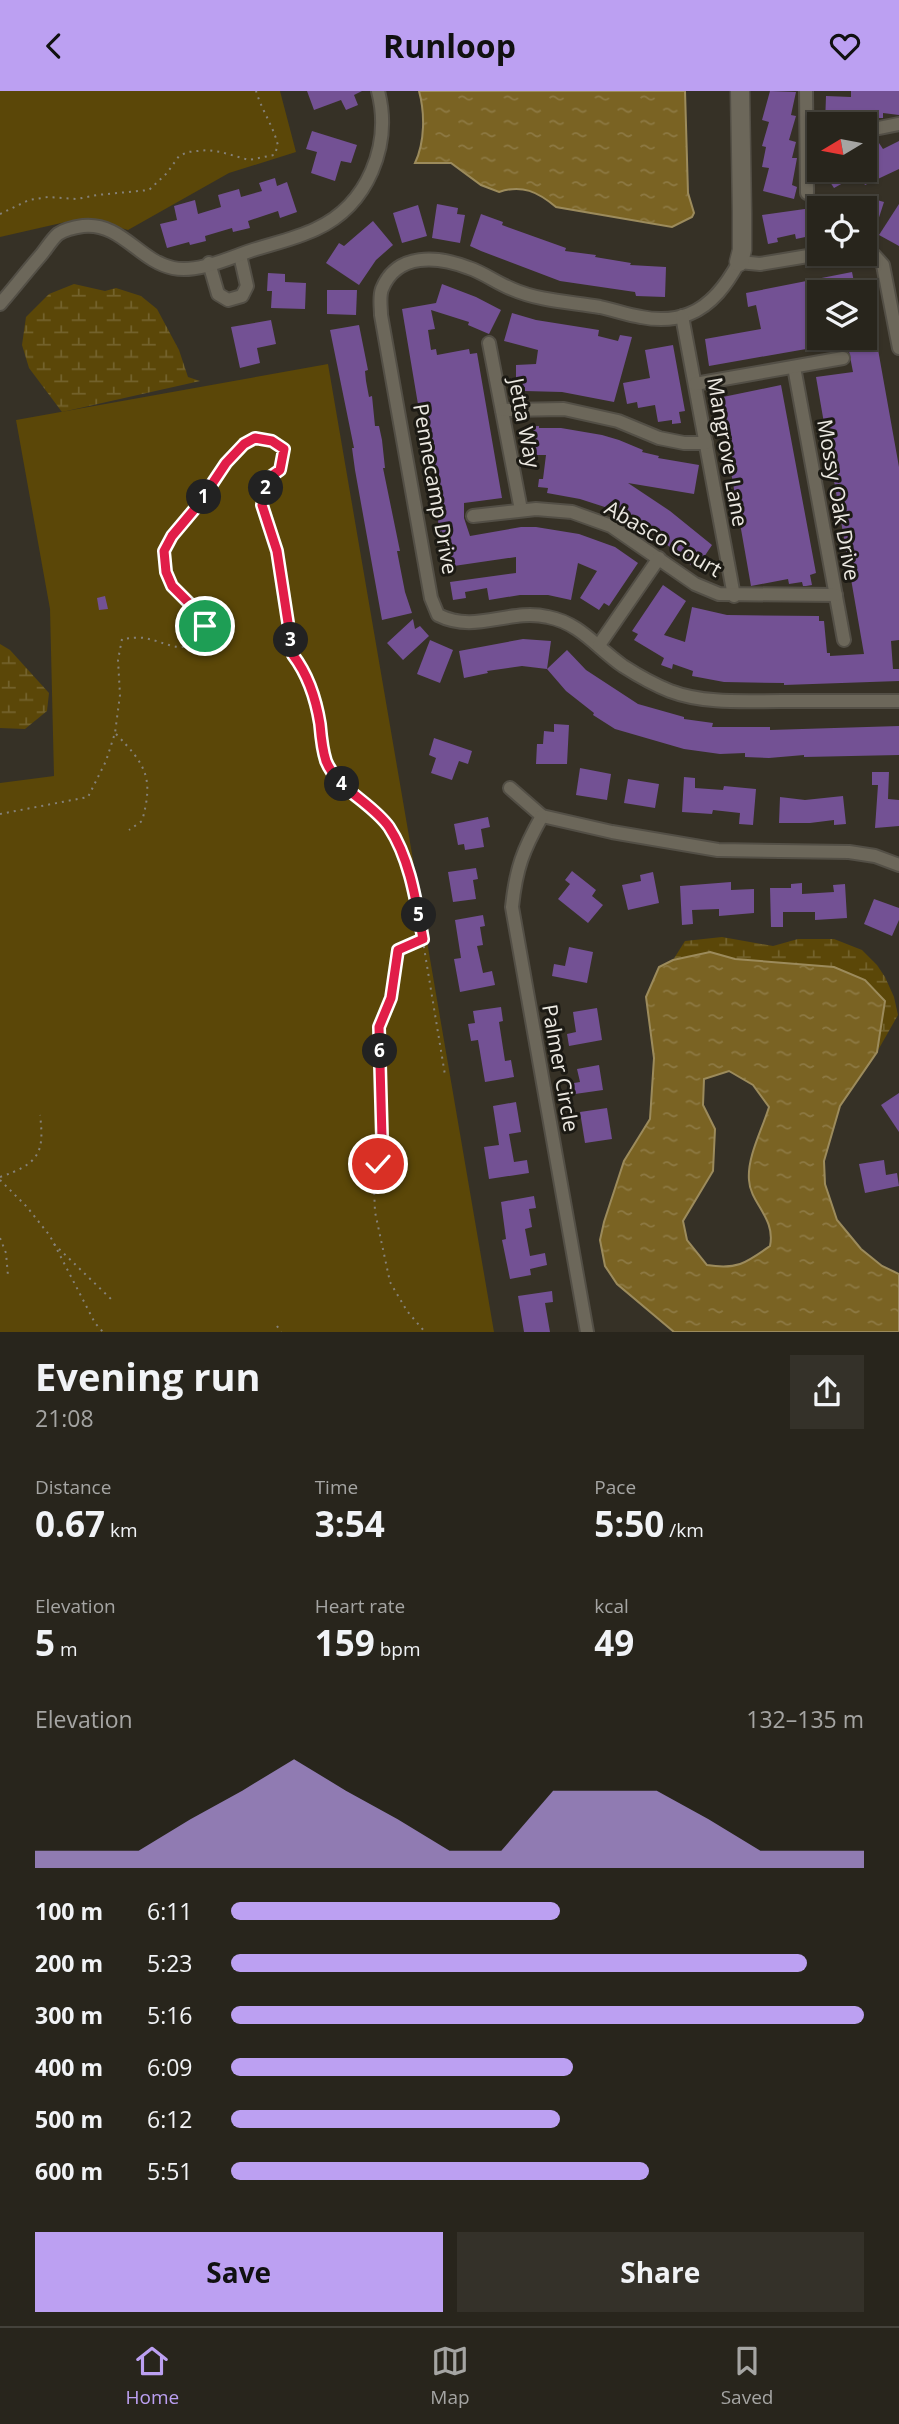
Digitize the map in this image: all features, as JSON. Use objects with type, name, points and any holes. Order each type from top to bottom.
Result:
[{"type":"street","points":[[0,304],[59,234],[81,226],[97,226],[111,230],[149,258],[171,268],[193,268],[209,264],[317,229],[358,195],[376,163],[383,116],[378,91]]},
{"type":"street","points":[[740,91],[740,262],[760,264],[807,256]]},
{"type":"street","points":[[806,91],[809,112]]},
{"type":"street","points":[[877,128],[899,124]]},
{"type":"street","points":[[807,193],[808,182]]},
{"type":"street","points":[[209,264],[218,294],[228,300],[242,296],[247,286],[240,255]]},
{"type":"street","name":"Pennecamp Drive","points":[[740,262],[730,280],[713,299],[689,314],[666,319],[640,317],[618,310],[541,298],[512,290],[470,268],[439,260],[420,258],[406,263],[390,274],[381,291],[381,315],[431,598],[438,615],[452,622],[469,624],[528,614],[563,621],[582,631],[623,666],[671,691],[731,701],[899,701]]},
{"type":"street","points":[[877,258],[883,265],[899,348]]},
{"type":"street","name":"Mangrove Lane","points":[[682,316],[734,596]]},
{"type":"street","name":"Jetta Way","points":[[489,343],[521,510]]},
{"type":"street","points":[[695,384],[843,358]]},
{"type":"street","name":"Mossy Oak Drive","points":[[794,367],[844,640]]},
{"type":"street","points":[[502,410],[564,409],[618,422],[659,438],[684,443],[706,443]]},
{"type":"street","name":"Abasco Court","points":[[473,516],[536,509],[572,512],[611,526],[695,584],[719,594],[836,596]]},
{"type":"street","points":[[599,645],[659,558]]},
{"type":"street","points":[[510,788],[542,817],[718,851],[849,852],[875,856],[899,865]]},
{"type":"street","name":"Palmer Circle","points":[[542,817],[523,850],[515,878],[512,907],[587,1332]]},
{"type":"path","points":[[0,214],[29,200],[48,197],[78,199],[149,190],[167,173],[179,156],[188,152],[207,150],[249,160],[274,155],[278,146],[275,134],[265,118],[256,91]]},
{"type":"path","points":[[0,814],[88,797],[106,761],[115,733],[120,695],[118,660],[122,639],[143,638],[175,649],[191,645],[198,640],[205,626],[197,611],[172,586],[166,572],[164,551],[168,543],[226,463],[244,444],[255,438],[272,441],[284,449],[280,470],[267,479],[262,505],[277,551],[293,655],[304,669],[318,709],[327,763],[337,779],[388,827],[403,855],[415,893],[445,1075]]},
{"type":"path","points":[[115,733],[142,762],[148,777],[142,821],[129,830]]},
{"type":"path","points":[[423,939],[398,950],[391,998],[379,1027],[382,1138],[374,1188],[375,1212],[390,1282],[407,1311],[425,1332]]},
{"type":"path","points":[[40,1115],[41,1150],[34,1159],[15,1172],[0,1178],[27,1207],[53,1243],[95,1323],[103,1332]]},
{"type":"path","points":[[0,1238],[6,1253],[8,1276]]},
{"type":"path","points":[[53,1243],[111,1299]]},
{"type":"path","points":[[277,1326],[281,1332]]},
{"type":"green space","points":[[0,91],[280,91],[296,152],[229,173],[128,230],[99,222],[70,221],[0,237]]},
{"type":"green space","points":[[74,284],[105,291],[116,288],[141,296],[157,309],[179,350],[188,377],[200,381],[62,412],[29,368],[22,345],[26,317],[49,294]]},
{"type":"green space","points":[[328,364],[494,1332],[0,1332],[0,783],[54,776],[50,609],[16,420]]},
{"type":"green space","points":[[0,644],[10,650],[49,693],[47,711],[25,729],[0,728]]},
{"type":"green space","points":[[722,937],[773,946],[798,939],[834,939],[862,950],[885,977],[898,1015],[877,1052],[885,1001],[865,980],[834,967],[735,959],[710,952],[673,960],[685,941]]},
{"type":"water","points":[[419,91],[685,91],[688,193],[694,213],[692,217],[672,227],[556,207],[529,191],[515,189],[499,192],[481,185],[451,163],[415,163],[421,146],[423,127]]},
{"type":"water","points":[[710,952],[735,959],[834,967],[865,980],[885,1001],[877,1052],[840,1106],[824,1161],[825,1184],[837,1220],[861,1249],[882,1266],[899,1274],[899,1332],[674,1332],[617,1284],[605,1266],[600,1240],[604,1222],[624,1161],[650,1119],[654,1058],[646,997],[659,967],[673,960]],"holes":[[[729,1071],[753,1085],[769,1107],[753,1153],[749,1180],[750,1188],[769,1227],[770,1246],[741,1264],[726,1267],[707,1265],[687,1240],[683,1221],[713,1171],[715,1129],[703,1105],[704,1079]]]},
{"type":"building","points":[[307,91],[362,91],[354,95],[358,105],[346,110],[341,100],[314,110]]},
{"type":"building","points":[[770,91],[796,92],[791,115],[796,116],[789,140],[796,142],[792,158],[797,158],[792,185],[797,187],[794,199],[763,191],[769,168],[762,167],[766,147],[762,146],[769,122],[762,120]]},
{"type":"building","points":[[851,91],[899,91],[899,115],[883,113],[883,118],[877,118],[877,112],[825,112],[826,96],[851,97]]},
{"type":"building","points":[[312,131],[357,145],[351,163],[341,161],[335,181],[311,173],[317,152],[306,149]]},
{"type":"building","points":[[899,141],[899,169],[877,179],[877,144],[879,143],[883,149]]},
{"type":"building","points":[[275,178],[277,186],[287,182],[297,212],[280,218],[278,211],[248,221],[250,228],[233,232],[232,228],[205,236],[206,241],[167,248],[160,224],[177,220],[174,206],[195,200],[198,214],[221,207],[218,195],[239,189],[241,197],[262,191],[259,183]]},
{"type":"building","points":[[830,182],[845,182],[834,188]]},
{"type":"building","points":[[877,200],[884,202],[877,224]]},
{"type":"building","points":[[437,204],[458,208],[457,214],[465,215],[460,243],[432,238]]},
{"type":"building","points":[[899,204],[899,246],[879,235]]},
{"type":"building","points":[[418,205],[427,236],[402,243],[393,213]]},
{"type":"building","points":[[807,209],[807,237],[796,239],[795,234],[777,238],[778,242],[768,244],[762,215]]},
{"type":"building","points":[[481,214],[503,222],[502,225],[566,248],[565,251],[596,255],[595,257],[631,263],[630,265],[666,267],[665,297],[636,296],[635,292],[560,281],[481,251],[470,246]]},
{"type":"building","points":[[373,221],[393,245],[376,260],[359,285],[326,263],[339,243],[344,246]]},
{"type":"building","points":[[852,272],[854,280],[812,280]]},
{"type":"building","points":[[268,273],[285,274],[285,282],[306,283],[305,309],[271,308],[272,291],[267,291]]},
{"type":"building","points":[[807,281],[807,349],[709,366],[705,339],[761,329],[756,305],[748,307],[746,293]]},
{"type":"building","points":[[442,284],[501,310],[489,334],[468,325],[469,322],[431,310],[435,329],[428,330],[431,350],[436,349],[437,355],[469,349],[470,354],[477,353],[502,498],[464,503],[464,518],[470,536],[536,527],[579,534],[615,547],[638,563],[609,606],[604,603],[599,610],[580,598],[597,571],[578,563],[571,600],[548,595],[520,595],[489,600],[487,588],[465,592],[466,598],[453,600],[450,582],[516,573],[516,557],[447,567],[432,487],[439,486],[436,469],[429,470],[402,309],[436,303]]},
{"type":"building","points":[[327,290],[357,290],[356,315],[327,314]]},
{"type":"building","points":[[512,313],[536,320],[599,330],[598,336],[618,341],[620,335],[632,337],[614,402],[562,392],[525,391],[525,387],[511,387],[511,378],[516,378],[516,365],[536,364],[538,350],[504,341]]},
{"type":"building","points":[[271,320],[276,344],[257,348],[260,363],[240,368],[231,327]]},
{"type":"building","points":[[359,325],[368,370],[365,371],[369,397],[372,396],[375,426],[379,426],[382,440],[383,468],[400,551],[397,551],[412,613],[382,620],[355,470],[354,448],[330,330]]},
{"type":"building","points":[[877,344],[899,467],[899,640],[891,641],[893,669],[899,669],[899,681],[784,685],[724,682],[692,676],[693,671],[673,664],[672,669],[661,665],[664,658],[634,640],[638,634],[632,631],[663,585],[686,601],[664,635],[685,642],[692,607],[727,615],[819,616],[819,621],[824,621],[827,653],[830,653],[830,656],[864,654],[816,377],[853,372],[849,350],[877,350]]},
{"type":"building","points":[[673,345],[685,411],[679,412],[681,423],[672,424],[672,420],[658,422],[655,405],[638,408],[637,402],[627,404],[623,383],[650,378],[645,350]]},
{"type":"building","points":[[781,385],[816,573],[810,575],[812,585],[803,586],[802,582],[789,584],[788,579],[751,586],[718,398]]},
{"type":"building","points":[[539,426],[602,435],[643,450],[642,452],[659,456],[658,458],[699,465],[694,494],[628,483],[670,511],[712,545],[704,557],[708,559],[703,566],[695,561],[692,566],[652,532],[614,510],[580,499],[547,493],[548,488],[538,487],[539,479],[543,479],[546,455],[525,455],[523,427]]},
{"type":"building","points":[[105,596],[108,609],[99,610],[97,598]]},
{"type":"building","points":[[413,619],[415,629],[420,626],[429,636],[403,660],[387,643]]},
{"type":"building","points":[[523,639],[551,641],[547,669],[522,666],[487,671],[488,673],[464,678],[459,651]]},
{"type":"building","points":[[430,640],[453,650],[440,683],[417,674]]},
{"type":"building","points":[[567,650],[586,670],[638,704],[684,719],[713,723],[712,727],[770,727],[770,730],[899,726],[899,755],[804,755],[769,758],[745,757],[745,753],[720,754],[684,749],[615,729],[593,715],[594,713],[566,691],[547,669]]},
{"type":"building","points":[[554,724],[569,725],[567,764],[536,764],[537,744],[543,744],[544,731],[554,732]]},
{"type":"building","points":[[434,738],[472,751],[468,764],[459,761],[452,780],[431,773],[436,758],[429,755]]},
{"type":"building","points":[[580,768],[611,774],[607,800],[576,795]]},
{"type":"building","points":[[872,772],[889,772],[888,799],[899,800],[899,826],[875,828],[878,785],[872,785]]},
{"type":"building","points":[[684,777],[695,778],[695,788],[723,790],[724,786],[756,789],[753,825],[739,824],[740,813],[713,810],[712,814],[682,812]]},
{"type":"building","points":[[628,779],[659,784],[655,808],[624,803]]},
{"type":"building","points":[[843,796],[846,824],[834,825],[834,820],[779,823],[780,797],[805,800]]},
{"type":"building","points":[[488,817],[490,827],[481,829],[484,847],[465,850],[464,844],[458,845],[454,824]]},
{"type":"building","points":[[476,868],[478,879],[473,880],[476,899],[453,902],[448,872]]},
{"type":"building","points":[[572,871],[596,890],[592,896],[603,905],[588,923],[558,899],[570,884],[565,880]]},
{"type":"building","points":[[653,872],[659,903],[628,910],[622,885],[641,881],[640,875]]},
{"type":"building","points":[[731,882],[731,890],[754,889],[754,913],[719,916],[719,909],[692,910],[693,924],[682,925],[680,886]]},
{"type":"building","points":[[802,883],[802,894],[834,892],[833,885],[845,884],[847,918],[815,920],[815,912],[783,912],[783,927],[771,927],[770,888],[791,888],[791,884]]},
{"type":"building","points":[[874,899],[899,908],[899,920],[892,936],[864,924]]},
{"type":"building","points":[[483,915],[485,926],[480,927],[483,945],[477,946],[483,973],[492,971],[495,985],[460,992],[454,959],[461,958],[455,920]]},
{"type":"building","points":[[569,947],[593,952],[587,983],[552,976],[554,964],[565,966]]},
{"type":"building","points":[[501,1007],[503,1021],[499,1022],[505,1061],[511,1060],[514,1077],[485,1082],[478,1040],[471,1041],[468,1024],[475,1023],[473,1011]]},
{"type":"building","points":[[597,1008],[602,1040],[569,1046],[567,1034],[576,1032],[573,1012]]},
{"type":"building","points":[[599,1065],[603,1090],[575,1094],[574,1083],[580,1082],[577,1069]]},
{"type":"building","points":[[899,1093],[899,1132],[881,1105]]},
{"type":"building","points":[[516,1102],[521,1132],[509,1134],[514,1162],[527,1160],[529,1173],[489,1179],[484,1147],[499,1145],[493,1106]]},
{"type":"building","points":[[607,1108],[612,1139],[585,1143],[580,1112]]},
{"type":"building","points":[[884,1160],[886,1175],[897,1173],[899,1186],[865,1193],[859,1164]]},
{"type":"building","points":[[534,1196],[536,1208],[529,1209],[532,1227],[525,1229],[530,1256],[545,1253],[547,1265],[530,1269],[531,1275],[510,1279],[502,1240],[506,1239],[501,1202]]},
{"type":"building","points":[[552,1291],[553,1302],[545,1303],[550,1332],[524,1332],[518,1296]]},
{"type":"route","points":[[205,626],[197,611],[172,586],[166,572],[164,551],[226,463],[244,444],[255,438],[272,441],[284,449],[280,470],[267,479],[262,505],[277,551],[293,655],[304,669],[318,709],[327,763],[337,779],[388,827],[403,855],[415,893],[423,939],[398,950],[391,998],[379,1027],[382,1138],[378,1164]]}]
